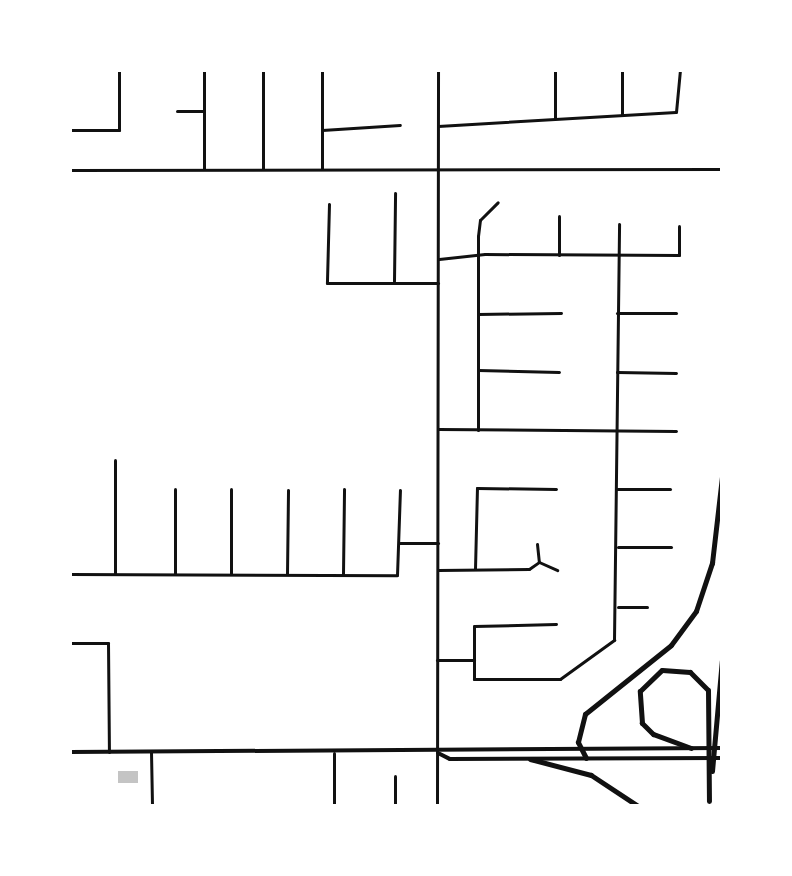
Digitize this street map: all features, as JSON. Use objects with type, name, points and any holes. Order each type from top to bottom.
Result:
[{"type":"highway","points":[[586,758],[578,748],[579,725],[589,708],[664,651],[696,611],[712,563],[722,476]]},
{"type":"highway","points":[[708,804],[722,660]]},
{"type":"highway","points":[[695,748],[653,734],[642,723],[640,691],[662,670],[690,672],[708,690],[708,804]]},
{"type":"highway","points":[[530,759],[591,775],[638,806]]},
{"type":"main road","points":[[70,752],[437,753],[449,748],[722,748]]},
{"type":"main road","points":[[437,753],[450,759],[722,758]]},
{"type":"street","points":[[70,130],[119,130],[119,70]]},
{"type":"street","points":[[204,70],[204,169]]},
{"type":"street","points":[[263,70],[263,169]]},
{"type":"street","points":[[322,70],[322,169]]},
{"type":"street","points":[[437,806],[438,70]]},
{"type":"street","points":[[555,70],[555,120]]},
{"type":"street","points":[[622,70],[622,116]]},
{"type":"street","points":[[438,126],[679,110],[680,70]]},
{"type":"street","points":[[177,111],[204,111]]},
{"type":"street","points":[[322,130],[400,125]]},
{"type":"street","points":[[70,170],[722,169]]},
{"type":"street","points":[[394,283],[395,193]]},
{"type":"street","points":[[478,430],[480,220],[498,202]]},
{"type":"street","points":[[329,204],[327,283],[438,283]]},
{"type":"street","points":[[559,216],[559,255]]},
{"type":"street","points":[[556,624],[474,626],[474,679],[560,679],[614,640],[618,607],[619,224]]},
{"type":"street","points":[[439,259],[679,255],[679,226]]},
{"type":"street","points":[[478,314],[561,313]]},
{"type":"street","points":[[617,313],[676,313]]},
{"type":"street","points":[[478,370],[559,372]]},
{"type":"street","points":[[617,372],[676,373]]},
{"type":"street","points":[[438,429],[676,431]]},
{"type":"street","points":[[115,460],[115,574]]},
{"type":"street","points":[[475,569],[477,488],[556,489]]},
{"type":"street","points":[[175,489],[175,575]]},
{"type":"street","points":[[231,489],[231,575]]},
{"type":"street","points":[[343,575],[344,489]]},
{"type":"street","points":[[617,489],[670,489]]},
{"type":"street","points":[[287,575],[288,490]]},
{"type":"street","points":[[70,574],[343,575],[400,572],[400,490]]},
{"type":"street","points":[[400,543],[438,543]]},
{"type":"street","points":[[537,544],[539,562]]},
{"type":"street","points":[[618,547],[671,547]]},
{"type":"street","points":[[438,570],[529,569],[539,562]]},
{"type":"street","points":[[539,562],[557,570]]},
{"type":"street","points":[[618,607],[647,607]]},
{"type":"street","points":[[70,643],[108,643],[109,752]]},
{"type":"street","points":[[437,660],[474,660]]},
{"type":"street","points":[[151,752],[152,806]]},
{"type":"street","points":[[334,753],[334,806]]},
{"type":"street","points":[[395,776],[395,806]]},
{"type":"street","points":[[483,806],[540,806]]},
{"type":"building","points":[[118,771],[138,771],[138,783],[118,783]]}]
